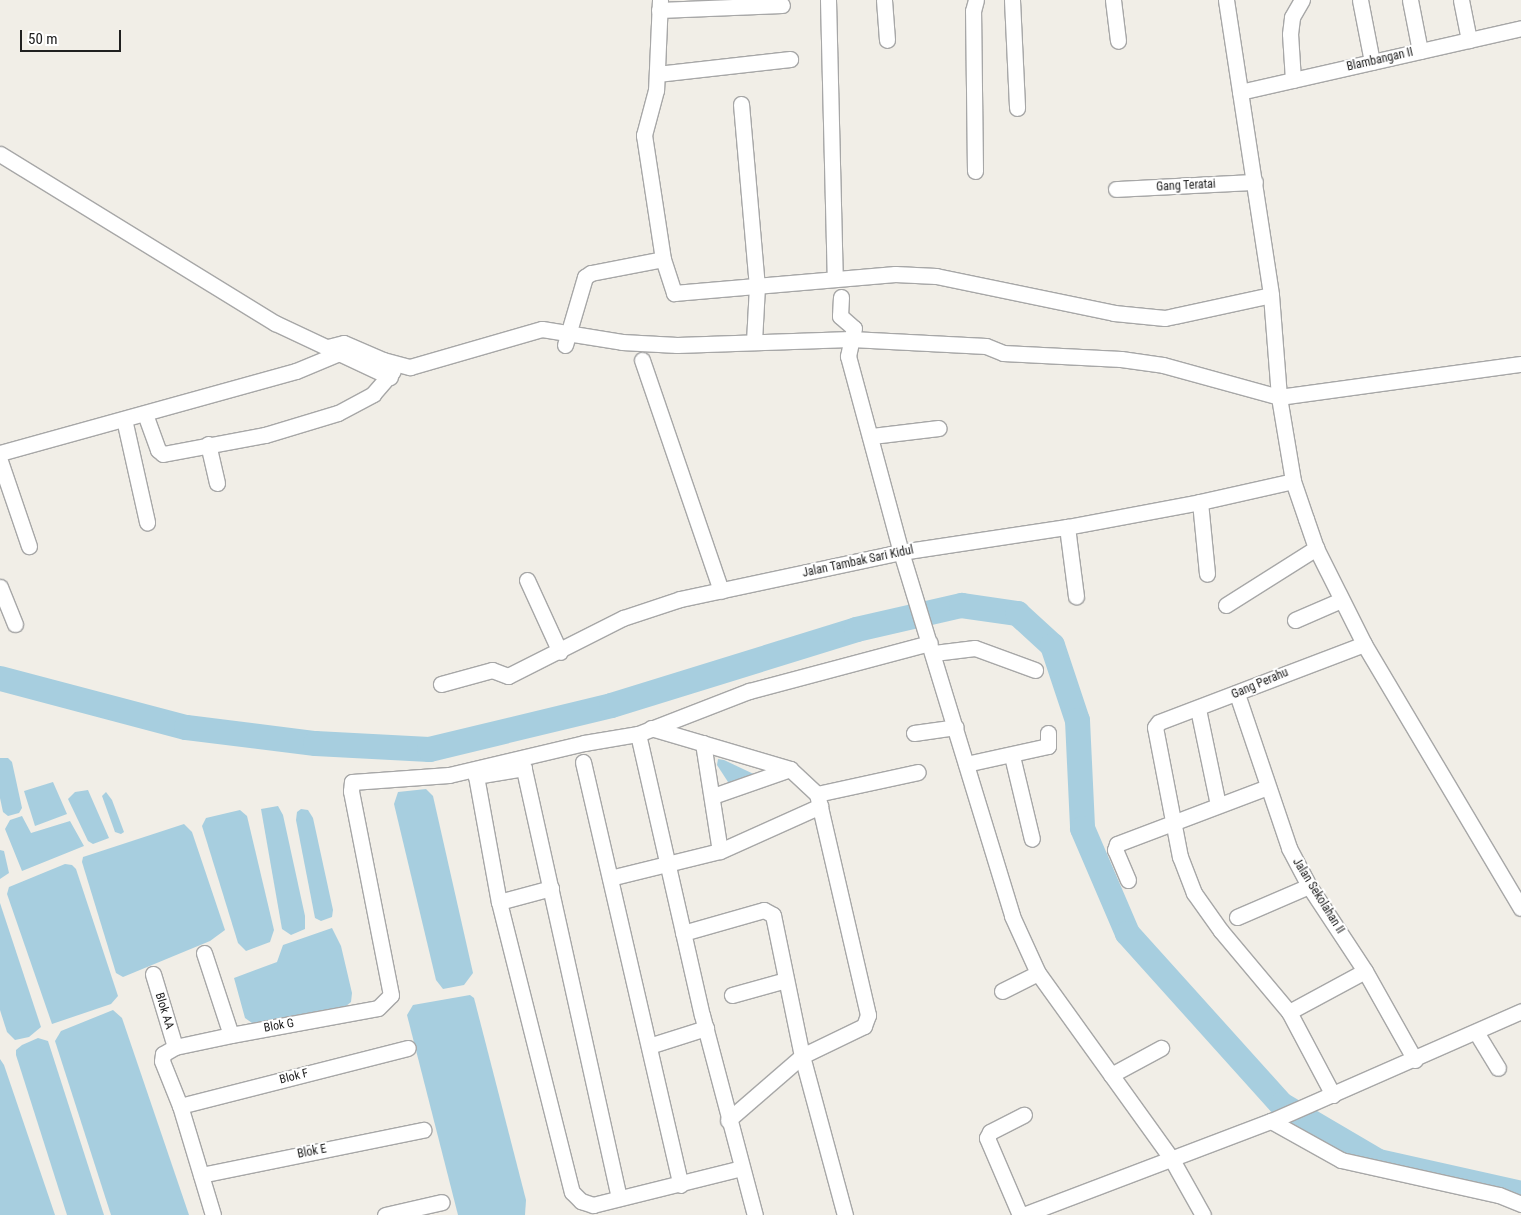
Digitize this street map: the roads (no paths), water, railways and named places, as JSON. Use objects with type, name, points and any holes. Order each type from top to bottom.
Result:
[{"type":"street","points":[[828,0],[835,277]]},
{"type":"street","points":[[884,0],[886,40]]},
{"type":"street","points":[[975,171],[973,11],[976,0]]},
{"type":"street","points":[[1012,0],[1017,108]]},
{"type":"street","points":[[1113,0],[1118,42]]},
{"type":"street","points":[[1226,0],[1251,89],[1255,182],[1271,295],[1279,397],[1293,481],[1316,548],[1364,644],[1521,908]]},
{"type":"street","points":[[1293,80],[1290,34],[1292,17],[1302,0]]},
{"type":"street","points":[[1360,0],[1372,62]]},
{"type":"street","points":[[1410,0],[1420,51]]},
{"type":"street","points":[[1461,0],[1469,40]]},
{"type":"street","points":[[782,5],[660,5],[657,74],[644,135],[663,259],[674,293],[835,277],[895,274],[936,276],[1114,313],[1152,318],[1188,315],[1271,295]]},
{"type":"street","name":"Blambangan II","points":[[1251,89],[1521,28]]},
{"type":"street","points":[[657,74],[790,59]]},
{"type":"street","points":[[741,104],[757,286],[754,342]]},
{"type":"street","points":[[0,154],[275,323],[393,371],[463,360],[530,330],[566,338],[644,343],[851,339],[986,346],[1002,353],[1130,360],[1163,365],[1279,397],[1521,364]]},
{"type":"street","name":"Gang Teratai","points":[[1116,189],[1255,182]]},
{"type":"street","points":[[566,338],[582,280],[587,276],[663,259]]},
{"type":"street","points":[[841,297],[840,316],[854,328],[848,356],[872,436],[901,552],[956,727],[1012,916],[1038,973],[1171,1158],[1203,1215]]},
{"type":"street","points":[[0,453],[296,371],[337,348]]},
{"type":"street","points":[[642,360],[721,591]]},
{"type":"street","points":[[145,414],[161,453],[265,435],[338,413],[373,394],[393,371]]},
{"type":"street","points":[[124,419],[146,522]]},
{"type":"street","points":[[872,436],[940,428]]},
{"type":"street","points":[[208,444],[217,483]]},
{"type":"street","points":[[0,461],[29,546]]},
{"type":"street","name":"Jalan Tambak Sari Kidul","points":[[441,684],[492,670],[508,676],[645,609],[901,552],[1067,527],[1200,502],[1293,481]]},
{"type":"street","points":[[1200,502],[1207,574]]},
{"type":"street","points":[[1067,527],[1076,596]]},
{"type":"street","points":[[1226,606],[1316,548]]},
{"type":"street","points":[[527,580],[560,652]]},
{"type":"street","points":[[0,587],[15,624]]},
{"type":"street","points":[[1295,620],[1341,600]]},
{"type":"street","points":[[645,731],[749,691],[930,643],[975,648],[1035,670]]},
{"type":"street","name":"Gang Perahu","points":[[1172,825],[1156,724],[1364,644]]},
{"type":"street","name":"Jalan Sekolahan II","points":[[1237,694],[1286,842],[1309,886],[1365,971],[1415,1060]]},
{"type":"street","points":[[1198,709],[1218,805]]},
{"type":"street","points":[[914,733],[956,727]]},
{"type":"street","points":[[645,731],[703,743],[790,769],[819,800],[868,1022],[802,1056],[728,1120]]},
{"type":"street","points":[[645,731],[668,865],[683,933],[728,1120],[755,1215]]},
{"type":"street","name":"Blok G","points":[[169,1051],[231,1035],[378,1008],[391,995],[351,791],[352,782],[449,775],[584,743],[645,731]]},
{"type":"street","points":[[966,764],[1012,756],[1048,746],[1048,733]]},
{"type":"street","points":[[703,743],[713,796],[720,851]]},
{"type":"street","points":[[1012,756],[1032,839]]},
{"type":"street","points":[[583,762],[681,1185]]},
{"type":"street","points":[[619,1198],[524,768],[476,776],[499,902],[572,1192],[581,1201],[593,1205],[681,1185],[741,1168]]},
{"type":"street","points":[[713,796],[790,769]]},
{"type":"street","points":[[610,878],[720,851],[819,800],[918,772]]},
{"type":"street","points":[[1128,880],[1115,847],[1268,787]]},
{"type":"street","points":[[1172,825],[1180,857],[1194,893],[1222,931],[1289,1012],[1331,1096]]},
{"type":"street","points":[[1237,918],[1309,886]]},
{"type":"street","points":[[499,902],[550,888]]},
{"type":"street","points":[[683,933],[764,910],[773,915],[802,1056],[845,1215]]},
{"type":"street","points":[[204,953],[231,1035]]},
{"type":"street","points":[[1289,1012],[1365,971]]},
{"type":"street","points":[[1002,991],[1038,973]]},
{"type":"street","name":"Blok AA","points":[[153,974],[169,1051],[162,1061],[180,1106],[213,1215]]},
{"type":"street","points":[[732,995],[786,980]]},
{"type":"street","points":[[1024,1114],[990,1132],[988,1138],[1022,1215],[1277,1119],[1415,1060],[1521,1011]]},
{"type":"street","points":[[649,1046],[706,1028]]},
{"type":"street","points":[[1476,1032],[1498,1068]]},
{"type":"street","name":"Blok F","points":[[180,1106],[408,1048]]},
{"type":"street","points":[[1111,1075],[1161,1048]]},
{"type":"street","points":[[1277,1119],[1341,1160],[1499,1195],[1521,1204]]},
{"type":"street","name":"Blok E","points":[[201,1175],[423,1130]]},
{"type":"street","points":[[385,1215],[442,1202]]},
{"type":"water","points":[[0,758],[8,758],[12,762],[22,808],[19,813],[8,816],[3,812],[0,798]]},
{"type":"water","points":[[718,759],[760,777],[730,785],[717,765]]},
{"type":"water","points":[[53,782],[67,814],[35,826],[24,791]]},
{"type":"water","points":[[426,789],[433,796],[473,973],[464,985],[443,989],[436,980],[394,804],[398,792]]},
{"type":"water","points":[[88,790],[109,838],[93,844],[88,841],[68,799],[75,792]]},
{"type":"water","points":[[106,792],[112,800],[124,832],[121,834],[115,832],[102,796]]},
{"type":"water","points":[[278,806],[283,815],[305,916],[305,929],[291,935],[282,929],[261,809]]},
{"type":"water","points":[[301,809],[308,810],[313,818],[333,910],[332,917],[321,921],[315,918],[296,820],[297,812]]},
{"type":"water","points":[[240,810],[247,816],[274,930],[270,942],[246,951],[238,943],[202,826],[206,818]]},
{"type":"water","points":[[22,816],[31,833],[70,821],[84,846],[22,871],[5,829],[10,820]]},
{"type":"water","points":[[184,824],[192,832],[225,930],[210,941],[123,977],[116,973],[82,862],[83,857]]},
{"type":"water","points":[[0,850],[4,851],[9,873],[0,879]]},
{"type":"water","points":[[65,864],[72,865],[76,869],[118,996],[111,1004],[52,1024],[7,894],[9,887]]},
{"type":"water","points":[[0,903],[41,1027],[29,1037],[15,1040],[7,1032],[0,1010]]},
{"type":"water","points":[[332,928],[341,946],[352,993],[351,1002],[346,1006],[259,1022],[252,1023],[245,1018],[234,978],[277,962],[283,945]]},
{"type":"water","points":[[470,995],[474,998],[526,1200],[525,1215],[458,1215],[407,1015],[413,1005]]},
{"type":"water","points":[[113,1010],[122,1018],[189,1215],[111,1215],[55,1041],[61,1031]]},
{"type":"water","points":[[38,1038],[48,1041],[104,1215],[67,1215],[16,1055],[16,1050],[22,1045]]},
{"type":"water","points":[[0,1059],[4,1065],[55,1215],[0,1215]]},
{"type":"waterway","points":[[0,678],[186,727],[315,743],[429,749],[611,705],[856,629],[961,605],[1017,613],[1052,645],[1077,720],[1082,828],[1127,933],[1281,1104],[1378,1161],[1521,1193]]}]
